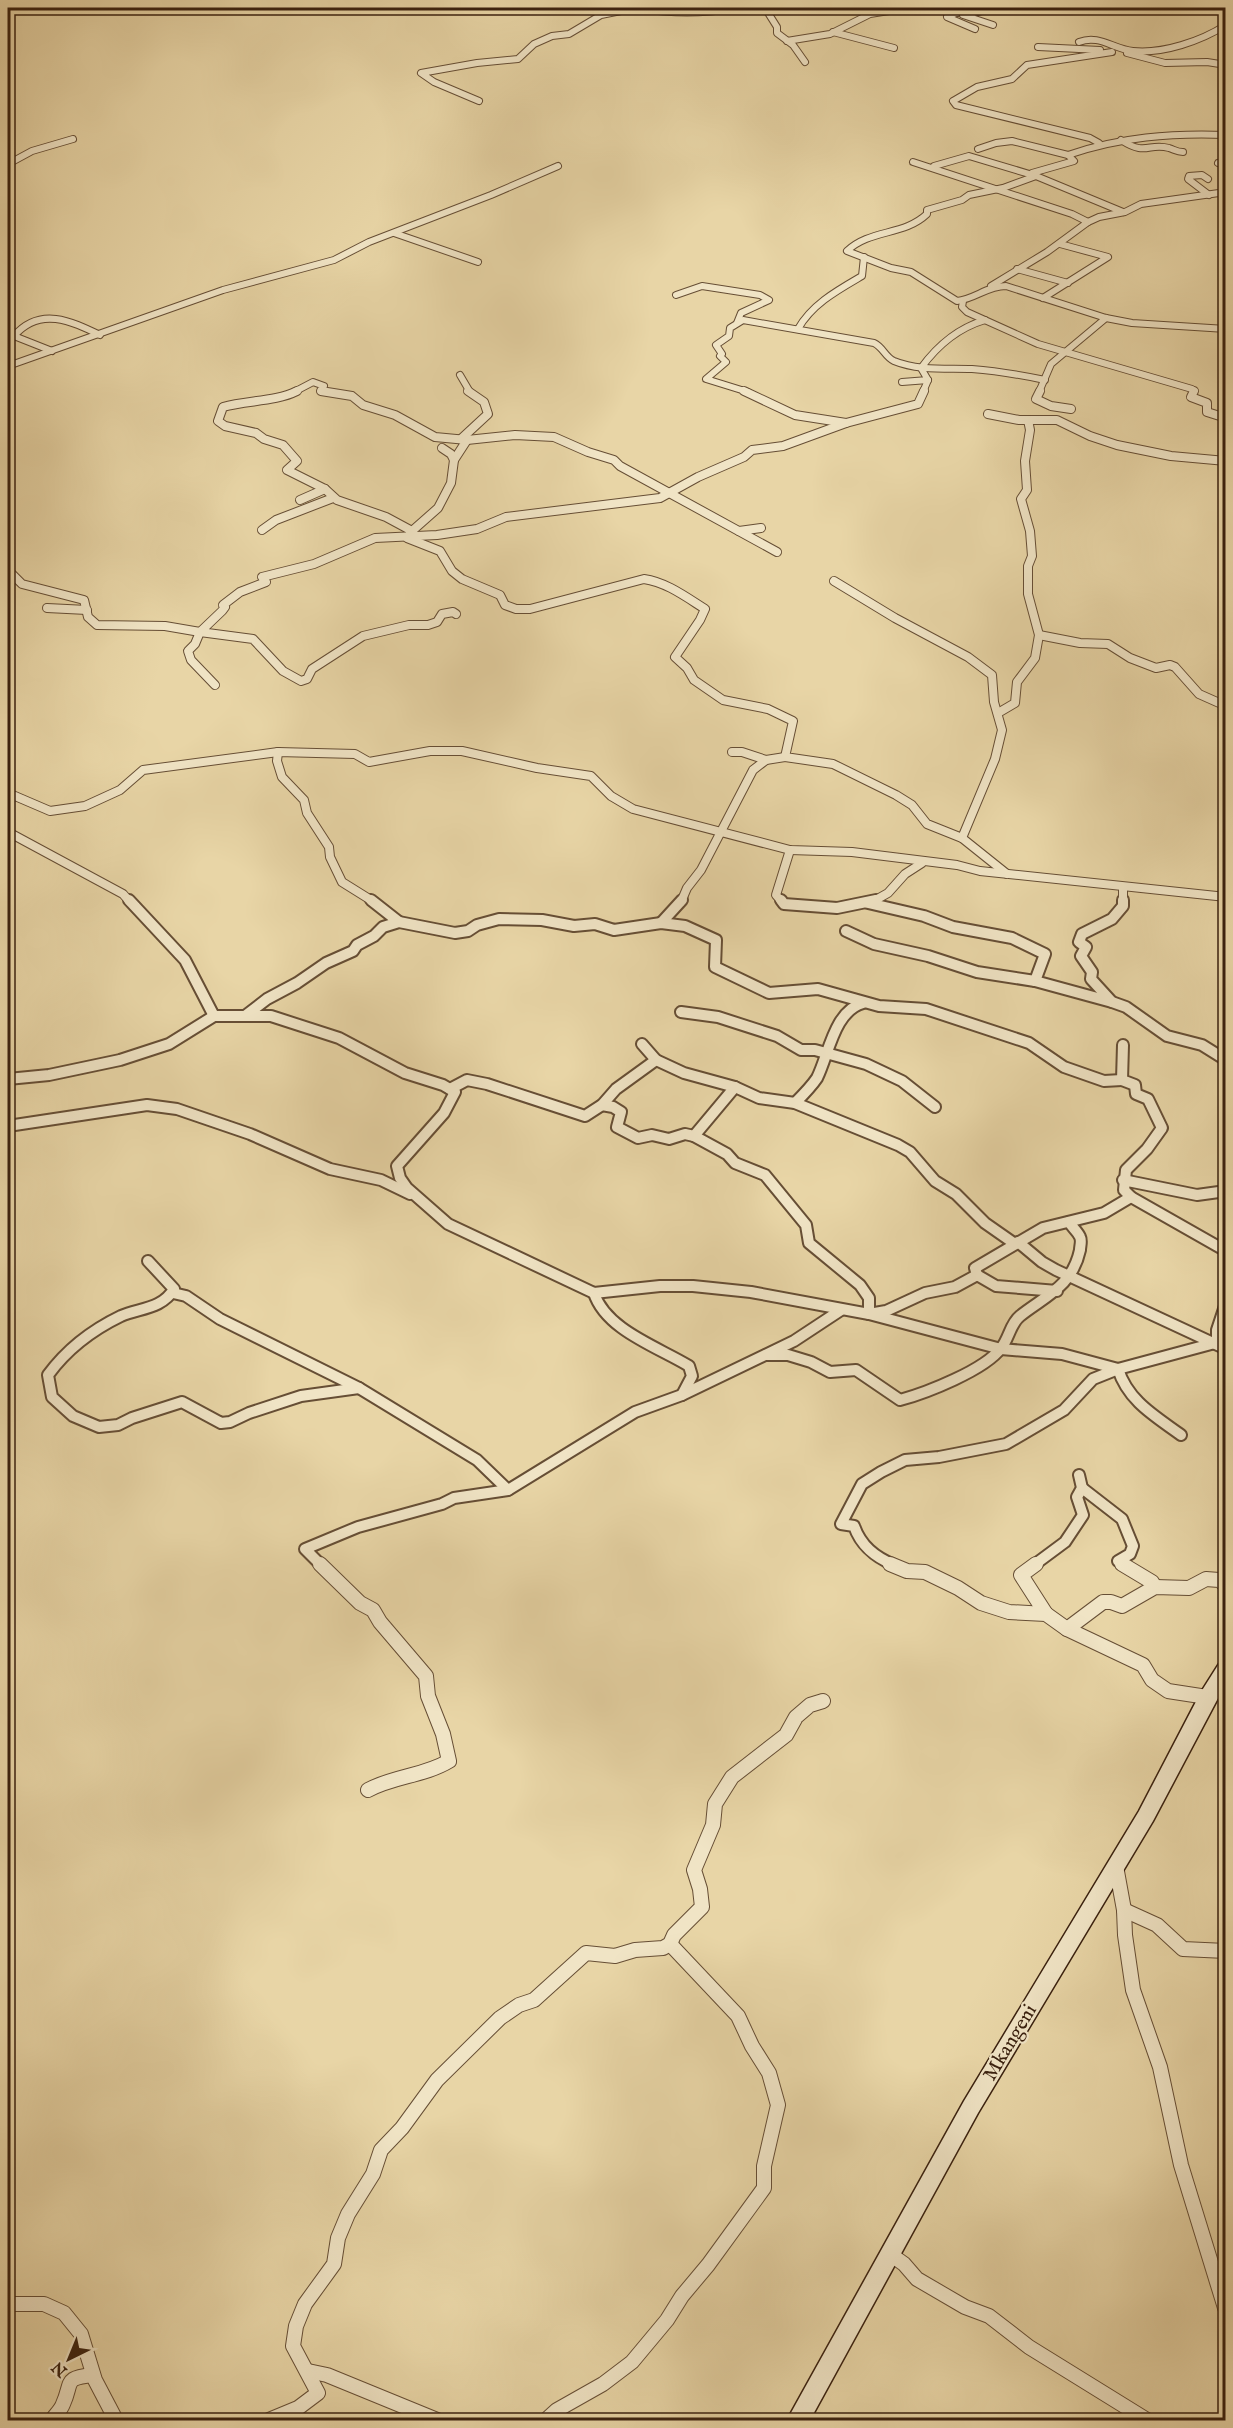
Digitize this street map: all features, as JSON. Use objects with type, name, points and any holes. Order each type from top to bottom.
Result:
[{"type":"street","points":[[479,101],[434,82],[421,73],[477,63],[518,59],[534,44],[552,36],[568,34],[601,15],[635,8],[698,14],[740,8]]},
{"type":"street","points":[[765,8],[777,27],[777,33],[805,62]]},
{"type":"street","points":[[787,41],[833,32],[870,14],[908,8]]},
{"type":"street","points":[[940,8],[993,25]]},
{"type":"street","points":[[975,29],[947,16],[996,8]]},
{"type":"street","points":[[1226,25],[1220,30],[1177,46],[1124,51],[1138,58],[1176,64],[1210,61],[1226,64]]},
{"type":"street","points":[[833,32],[894,48]]},
{"type":"street","points":[[1079,42],[1083,39],[1100,40],[1132,51]]},
{"type":"street","points":[[1038,47],[1045,49],[1091,48],[1103,52]]},
{"type":"street","points":[[1099,143],[1090,138],[956,105],[953,101],[977,87],[1012,79],[1027,65],[1112,52]]},
{"type":"street","points":[[978,149],[990,142],[1010,140],[1028,143],[1062,156],[1099,143],[1160,134],[1226,135]]},
{"type":"street","points":[[8,164],[32,151],[74,139]]},
{"type":"street","points":[[1120,140],[1136,150],[1168,148],[1175,152],[1183,152]]},
{"type":"street","points":[[1036,177],[1032,173],[1075,160],[1068,155]]},
{"type":"street","points":[[931,168],[969,156],[1036,177],[1123,212]]},
{"type":"street","points":[[914,162],[1072,214],[1088,222]]},
{"type":"street","points":[[1218,163],[1226,166]]},
{"type":"street","points":[[8,366],[224,290],[264,278],[307,270],[353,253],[369,242],[558,166]]},
{"type":"street","points":[[1208,179],[1202,175],[1190,176],[1188,179],[1209,195]]},
{"type":"street","points":[[1036,177],[998,190],[969,195],[962,200],[927,210],[927,214],[920,222],[908,229],[876,236],[847,251],[911,272],[953,300],[963,301],[1059,244],[1088,222],[1099,217],[1123,212],[1141,204],[1226,192]]},
{"type":"street","points":[[394,233],[478,262]]},
{"type":"street","points":[[1044,298],[1108,257],[1059,244]]},
{"type":"street","points":[[798,329],[806,315],[825,302],[828,296],[862,276],[864,257]]},
{"type":"street","points":[[1017,269],[1068,283]]},
{"type":"street","points":[[676,295],[702,286],[759,295],[769,300],[741,313],[737,323]]},
{"type":"street","points":[[990,286],[1015,288],[1106,318],[1132,323],[1226,329]]},
{"type":"street","points":[[963,301],[962,307],[967,312],[1038,344],[1192,388],[1194,390],[1191,397],[1207,403],[1207,412],[1226,418]]},
{"type":"street","points":[[52,351],[14,336],[19,329],[45,318],[60,317],[100,335]]},
{"type":"street","points":[[1071,409],[1051,406],[1036,399],[1051,364],[1106,318]]},
{"type":"street","points":[[846,423],[795,415],[748,392],[706,378],[726,362],[720,356],[722,354],[716,345],[729,336],[730,328],[743,320],[874,343],[895,361],[940,370],[959,369],[1045,380]]},
{"type":"street","points":[[921,366],[947,340],[975,322],[985,320]]},
{"type":"street","points":[[215,685],[191,660],[188,651],[195,644],[200,632],[221,615],[225,608],[223,605],[233,596],[266,582],[262,577],[266,575],[314,564],[375,538],[469,530],[522,515],[660,498],[744,457],[752,450],[783,446],[846,423],[918,404],[928,380],[921,366]]},
{"type":"street","points":[[410,535],[438,508],[452,483],[454,460],[464,440],[488,414],[484,402],[474,397],[461,381],[460,375]]},
{"type":"street","points":[[902,382],[928,380]]},
{"type":"street","points":[[333,498],[333,494],[325,489],[287,470],[297,461],[283,445],[264,439],[256,433],[225,426],[218,421],[224,407],[245,401],[285,397],[313,382],[318,382],[324,386],[321,391],[352,396],[363,405],[395,415],[435,437],[464,440],[482,436],[554,437],[588,452],[614,460],[620,466],[667,493],[777,552]]},
{"type":"street","points":[[988,414],[1028,420],[1057,420],[1099,439],[1150,452],[1226,461]]},
{"type":"street","points":[[998,713],[1015,703],[1017,682],[1035,658],[1039,635],[1028,594],[1030,581],[1028,566],[1032,556],[1030,531],[1021,499],[1027,490],[1025,461],[1030,430],[1028,420]]},
{"type":"street","points":[[442,448],[451,454],[454,460]]},
{"type":"street","points":[[300,500],[325,489]]},
{"type":"street","points":[[262,530],[276,520],[333,498],[386,517],[410,535],[440,551],[452,571],[462,579],[500,595],[505,605],[516,609],[530,609],[650,579],[705,609],[704,616],[693,628],[675,657],[687,668],[694,680],[723,700],[768,709],[793,721],[785,757]]},
{"type":"street","points":[[739,531],[762,528]]},
{"type":"street","points":[[8,570],[22,584],[84,600],[88,617],[97,625],[194,629],[234,638],[254,639],[283,671],[301,681],[308,679],[312,669],[363,636],[409,625],[428,625],[437,622],[442,614],[453,612],[456,614]]},
{"type":"street","points":[[834,580],[895,618],[968,657],[992,675],[1002,730],[995,759],[962,838]]},
{"type":"street","points":[[47,608],[87,610]]},
{"type":"street","points":[[1039,635],[1080,643],[1108,644],[1130,658],[1156,668],[1175,667],[1199,694],[1226,706]]},
{"type":"street","points":[[8,793],[50,811],[85,806],[120,790],[143,770],[278,752],[355,754],[369,762],[430,751],[462,751],[537,768],[591,776],[611,796],[633,809],[790,850],[852,852],[957,865],[1007,874],[1226,897]]},
{"type":"street","points":[[278,752],[277,761],[282,777],[304,800],[307,813],[329,847],[330,857],[342,882],[374,902],[399,922],[455,933],[468,931],[477,925],[499,919],[542,920],[574,926],[595,924],[614,930],[662,923],[684,926],[716,940],[715,967],[769,993],[818,989],[892,1008],[909,1006],[926,1009],[992,1032],[1014,1037],[1037,1048],[1049,1059],[1064,1067],[1104,1081],[1122,1080],[1135,1085],[1136,1094],[1148,1099],[1162,1128],[1147,1149],[1131,1162],[1124,1180],[1124,1190],[1131,1197],[1226,1251]]},
{"type":"street","points":[[732,752],[742,752],[766,760],[785,757],[833,764],[849,771],[912,805],[927,824],[962,838],[1007,874]]},
{"type":"street","points":[[662,923],[682,901],[687,888],[701,870],[753,770],[766,760]]},
{"type":"street","points":[[8,832],[123,894],[185,960],[214,1016]]},
{"type":"street","points":[[790,850],[776,896],[784,904],[821,909],[868,903],[887,894],[904,874],[922,862]]},
{"type":"street","points":[[1112,1002],[1091,979],[1092,972],[1081,956],[1086,947],[1079,942],[1082,934],[1112,919],[1123,906],[1123,887]]},
{"type":"street","points":[[868,903],[931,918],[955,928],[1006,935],[1037,947],[1046,954],[1035,981]]},
{"type":"street","points":[[245,1016],[267,999],[297,983],[326,963],[352,951],[383,927],[399,922]]},
{"type":"street","points":[[846,931],[874,944],[928,956],[977,972],[1035,981],[1112,1002],[1126,1007],[1167,1036],[1202,1045],[1226,1060]]},
{"type":"street","points":[[795,1103],[816,1078],[849,1008],[857,1003],[867,1003]]},
{"type":"street","points":[[681,1012],[718,1017],[777,1036],[801,1050],[827,1053],[866,1064],[902,1081],[935,1107]]},
{"type":"street","points":[[8,1079],[49,1075],[120,1060],[169,1044],[214,1016],[271,1016],[339,1038],[405,1073],[455,1092],[444,1113],[397,1166],[400,1178],[448,1224],[594,1293],[660,1286],[693,1286],[751,1292],[869,1314],[1001,1349],[1062,1354],[1118,1369]]},
{"type":"street","points":[[642,1044],[656,1060],[684,1073],[735,1087],[759,1098],[795,1103],[910,1152],[935,1182],[956,1194],[985,1223],[1042,1262],[1222,1344]]},
{"type":"street","points":[[1122,1080],[1123,1045]]},
{"type":"street","points":[[450,1089],[467,1080],[487,1084],[585,1116],[602,1105],[616,1089],[656,1060]]},
{"type":"street","points":[[694,1136],[735,1087]]},
{"type":"street","points":[[8,1126],[147,1105],[177,1109],[250,1134],[330,1169],[381,1180],[422,1200]]},
{"type":"street","points":[[602,1105],[613,1107],[621,1112],[617,1127],[638,1138],[652,1135],[669,1139],[685,1134],[694,1136],[727,1154],[735,1163],[765,1175],[806,1225],[809,1243],[860,1285],[869,1298],[869,1314]]},
{"type":"street","points":[[1124,1180],[1189,1195],[1226,1191]]},
{"type":"street","points":[[1057,1291],[996,1286],[977,1275],[975,1268],[1043,1228],[1104,1213],[1131,1197]]},
{"type":"street","points":[[763,1355],[788,1355],[811,1362],[830,1372],[856,1370],[900,1400],[924,1394],[969,1372],[1001,1349],[1017,1318],[1057,1291],[1069,1276],[1078,1258],[1081,1243],[1080,1237],[1069,1222]]},
{"type":"street","points":[[148,1262],[168,1280],[174,1289],[166,1300],[123,1315],[103,1326],[59,1361],[48,1375],[52,1397],[74,1416],[99,1426],[118,1425],[132,1418],[182,1402],[221,1423],[230,1422],[249,1413],[301,1396],[359,1388]]},
{"type":"street","points":[[869,1314],[886,1311],[925,1293],[955,1287],[977,1275]]},
{"type":"street","points":[[172,1293],[186,1296],[220,1319],[359,1388],[477,1460],[508,1490]]},
{"type":"street","points":[[594,1293],[594,1300],[619,1324],[689,1366],[692,1376],[682,1395]]},
{"type":"street","points":[[1226,1293],[1226,1298]]},
{"type":"street","points":[[1222,1344],[1217,1330],[1226,1303]]},
{"type":"street","points":[[368,1790],[381,1781],[439,1769],[449,1761],[443,1734],[428,1696],[426,1676],[420,1666],[380,1622],[373,1610],[360,1603],[306,1549],[358,1527],[442,1504],[454,1498],[508,1490],[635,1412],[682,1395],[794,1341],[841,1310]]},
{"type":"street","points":[[1046,1614],[1009,1612],[990,1606],[925,1572],[907,1571],[875,1557],[857,1535],[854,1526],[841,1524],[855,1493],[862,1485],[881,1472],[904,1460],[939,1457],[1006,1444],[1064,1410],[1093,1379],[1118,1369],[1222,1344]]},
{"type":"street","points":[[1118,1369],[1120,1383],[1133,1399],[1181,1435]]},
{"type":"street","points":[[1079,1475],[1082,1488],[1122,1519],[1133,1546],[1130,1554],[1118,1561],[1152,1582],[1155,1587]]},
{"type":"street","points":[[1082,1488],[1077,1497],[1083,1515],[1065,1542],[1021,1575],[1046,1614],[1067,1629],[1143,1665],[1152,1680],[1168,1692],[1207,1697]]},
{"type":"street","points":[[1067,1629],[1084,1618],[1098,1603],[1108,1600],[1122,1606],[1155,1587],[1189,1588],[1206,1578],[1218,1580],[1226,1585]]},
{"type":"street","name":"Mkangeni","points":[[798,2421],[971,2107],[1146,1816],[1207,1697],[1226,1667]]},
{"type":"street","points":[[269,2421],[298,2408],[318,2394],[293,2346],[296,2326],[305,2304],[334,2264],[338,2238],[348,2214],[374,2174],[381,2150],[402,2128],[437,2080],[500,2018],[519,2005],[534,2000],[586,1953],[615,1956],[635,1950],[663,1948],[670,1944],[674,1935],[702,1907],[700,1888],[694,1870],[713,1825],[715,1804],[726,1785],[741,1768],[786,1735],[796,1717],[810,1706],[823,1701]]},
{"type":"street","points":[[1116,1866],[1124,1910],[1125,1935],[1133,1990],[1162,2074],[1181,2165],[1225,2312]]},
{"type":"street","points":[[1124,1910],[1157,1925],[1183,1949],[1226,1951]]},
{"type":"street","points":[[546,2421],[558,2410],[603,2384],[632,2362],[668,2320],[682,2296],[708,2265],[764,2188],[764,2166],[778,2105],[769,2073],[752,2046],[738,2016],[670,1944]]},
{"type":"street","points":[[890,2254],[904,2264],[917,2279],[965,2307],[989,2316],[1029,2347],[1147,2421]]},
{"type":"street","points":[[8,2304],[44,2304],[64,2313],[81,2334],[93,2375],[116,2421]]},
{"type":"street","points":[[308,2371],[327,2375],[437,2421]]},
{"type":"street","points":[[52,2421],[63,2404],[67,2386],[76,2377],[93,2375]]}]
